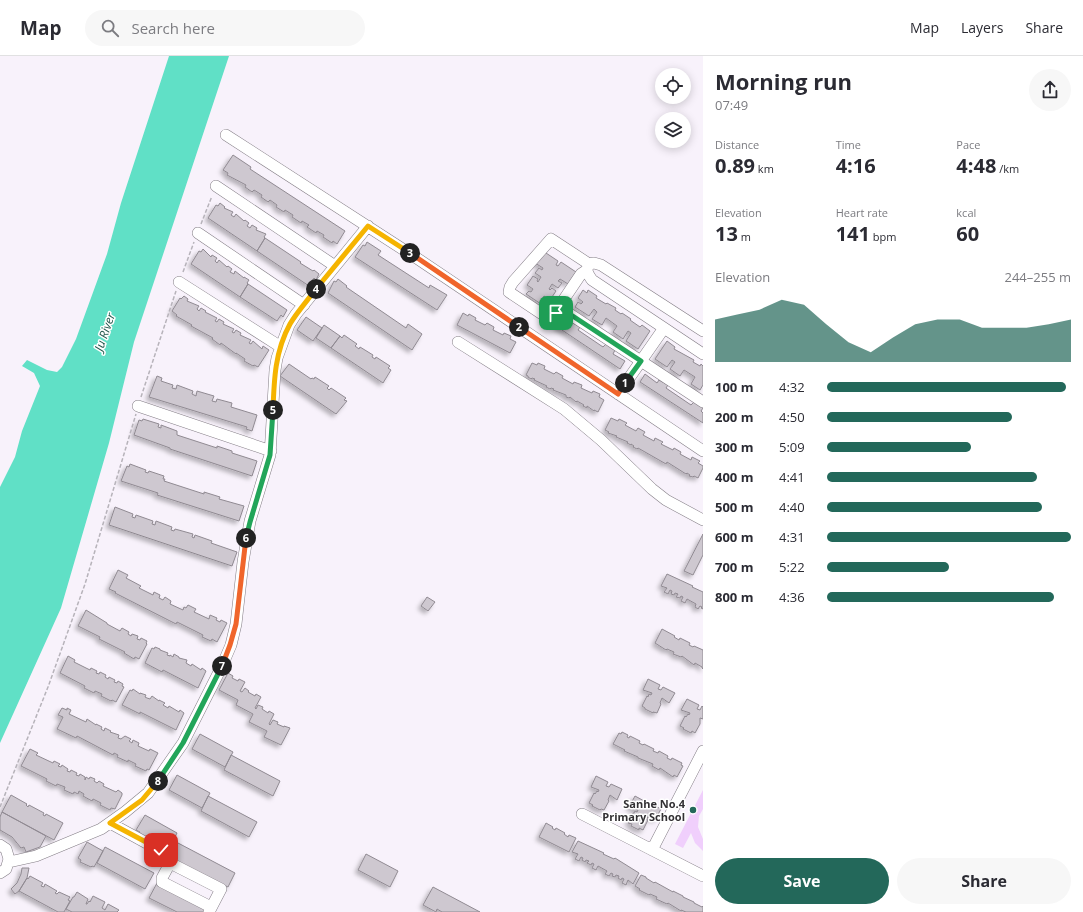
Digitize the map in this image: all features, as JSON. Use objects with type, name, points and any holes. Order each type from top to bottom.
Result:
[{"type":"street","points":[[226,136],[422,261],[703,451]]},
{"type":"street","points":[[216,186],[335,266]]},
{"type":"street","points":[[9,862],[36,856],[101,829],[110,823],[142,800],[157,782],[183,743],[222,666],[236,624],[243,562],[250,522],[271,451],[275,370],[281,347],[289,325],[368,226]]},
{"type":"street","points":[[198,234],[304,305]]},
{"type":"street","points":[[703,331],[601,265],[594,263],[588,267],[581,274],[552,317],[548,318],[509,292],[510,287],[551,239],[588,267],[592,280],[703,354]]},
{"type":"street","points":[[179,282],[281,347]]},
{"type":"street","points":[[559,307],[703,402]]},
{"type":"street","points":[[618,394],[664,328]]},
{"type":"street","points":[[458,342],[564,409],[601,440],[652,489],[666,500],[703,520]]},
{"type":"street","points":[[138,406],[271,451]]},
{"type":"street","points":[[652,850],[703,751]]},
{"type":"street","points":[[582,814],[703,876]]},
{"type":"street","points":[[110,823],[161,850]]},
{"type":"street","points":[[0,845],[8,852],[9,862],[6,870],[0,873]]},
{"type":"street","points":[[169,864],[172,864],[220,889],[210,910],[162,882],[162,878],[169,864]]},
{"type":"path","points":[[0,807],[48,687],[85,584],[138,406],[170,306],[216,186]]},
{"type":"shaded area","points":[[703,790],[703,809],[699,816],[698,827],[703,839],[703,851],[695,843],[691,833],[683,848],[675,844]]},
{"type":"water","name":"Ju River","points":[[169,56],[229,56],[134,342],[109,443],[61,608],[0,743],[0,487],[15,457],[22,431],[40,386],[34,373],[22,366],[27,360],[47,370],[57,372],[62,367],[76,339],[107,254],[121,203]]},
{"type":"building","points":[[233,155],[251,167],[250,169],[345,231],[337,244],[333,241],[332,243],[323,237],[324,235],[317,231],[316,233],[307,227],[309,225],[302,221],[301,223],[292,217],[293,215],[276,207],[277,205],[270,200],[268,202],[261,197],[262,195],[254,190],[252,192],[245,187],[246,185],[227,175],[228,173],[223,170]]},
{"type":"building","points":[[220,203],[225,207],[224,208],[233,212],[231,215],[234,217],[236,214],[244,221],[245,220],[249,223],[247,226],[250,228],[252,225],[257,228],[256,230],[266,234],[257,251],[208,218],[216,205],[218,206]]},
{"type":"building","points":[[265,238],[301,262],[300,263],[319,274],[316,280],[314,278],[309,286],[257,251]]},
{"type":"building","points":[[367,242],[381,251],[378,255],[429,288],[430,285],[447,295],[437,310],[355,257],[363,245],[365,246]]},
{"type":"building","points":[[203,249],[211,257],[212,255],[217,258],[215,261],[217,263],[219,260],[227,267],[228,266],[232,269],[230,272],[234,274],[235,271],[249,280],[240,297],[191,264],[199,251],[201,252]]},
{"type":"building","points":[[543,251],[558,261],[556,265],[558,266],[561,262],[576,272],[568,284],[560,279],[558,281],[562,283],[558,288],[552,284],[549,289],[550,290],[552,288],[556,291],[550,300],[544,296],[542,299],[544,301],[541,304],[526,294],[529,291],[531,292],[533,289],[527,285],[533,276],[538,279],[538,282],[541,277],[535,273],[539,268],[542,270],[543,268],[535,263]]},
{"type":"building","points":[[338,279],[347,286],[346,287],[406,328],[408,324],[422,334],[412,350],[328,293],[334,281],[336,282]]},
{"type":"building","points":[[248,284],[287,310],[283,317],[281,315],[277,321],[240,297]]},
{"type":"building","points":[[583,290],[587,293],[588,290],[597,296],[596,298],[616,308],[615,310],[631,319],[630,320],[640,327],[642,325],[650,331],[638,349],[626,341],[631,333],[628,331],[623,339],[613,332],[617,326],[606,318],[602,325],[592,319],[597,312],[594,309],[589,316],[575,307],[578,302],[581,304],[583,302],[578,298]]},
{"type":"building","points":[[184,296],[188,299],[187,301],[199,306],[197,309],[199,311],[201,308],[206,311],[205,312],[217,318],[215,321],[217,322],[219,319],[224,322],[223,324],[234,329],[232,332],[234,333],[236,330],[241,333],[240,335],[251,340],[249,343],[251,344],[253,341],[262,349],[263,346],[269,350],[258,367],[244,361],[245,359],[221,343],[220,345],[212,339],[213,338],[176,316],[177,315],[172,311],[180,298],[181,299]]},
{"type":"building","points":[[463,313],[468,316],[469,314],[476,318],[475,320],[485,325],[487,323],[494,327],[493,330],[503,335],[504,333],[511,336],[510,339],[516,342],[510,353],[457,325]]},
{"type":"building","points":[[306,317],[322,328],[313,341],[297,330]]},
{"type":"building","points":[[561,319],[569,325],[571,322],[580,327],[578,330],[603,347],[606,344],[615,350],[613,354],[625,361],[620,369],[556,326]]},
{"type":"building","points":[[324,325],[340,336],[331,348],[316,338]]},
{"type":"building","points":[[344,335],[357,344],[355,346],[359,349],[360,347],[373,355],[372,357],[375,359],[376,357],[390,366],[388,368],[391,370],[383,383],[331,348],[340,336],[342,338]]},
{"type":"building","points":[[667,341],[675,347],[674,349],[694,360],[693,362],[703,366],[703,385],[700,390],[691,384],[695,377],[684,370],[680,376],[670,369],[675,362],[672,360],[667,367],[655,359]]},
{"type":"building","points":[[532,363],[537,365],[538,363],[545,366],[544,369],[554,374],[556,372],[563,376],[562,378],[573,384],[574,382],[582,385],[581,388],[592,393],[593,391],[600,394],[599,397],[604,400],[598,412],[587,406],[587,408],[583,406],[584,405],[577,401],[576,402],[570,397],[566,397],[566,395],[553,390],[554,389],[546,387],[547,386],[534,380],[535,379],[528,377],[526,375]]},
{"type":"building","points":[[289,364],[311,379],[314,379],[315,377],[329,386],[327,388],[329,390],[331,388],[346,398],[344,400],[347,401],[336,414],[280,376]]},
{"type":"building","points":[[645,374],[657,383],[659,380],[668,385],[666,388],[691,405],[694,402],[703,408],[701,411],[703,413],[703,423],[640,382]]},
{"type":"building","points":[[157,376],[162,378],[161,381],[173,385],[172,388],[176,389],[177,385],[193,391],[192,394],[196,396],[197,391],[214,396],[212,401],[216,402],[217,399],[232,403],[231,407],[257,415],[252,431],[246,429],[247,427],[149,397]]},
{"type":"building","points":[[611,418],[618,421],[619,419],[627,423],[625,425],[636,431],[638,428],[645,432],[643,435],[654,441],[655,438],[663,442],[661,444],[673,450],[674,448],[681,452],[680,454],[691,460],[692,457],[700,461],[698,463],[703,466],[703,468],[698,478],[689,476],[690,475],[687,473],[686,474],[667,462],[666,464],[638,448],[633,447],[634,446],[627,443],[628,442],[616,437],[617,436],[608,433],[609,432],[605,430]]},
{"type":"building","points":[[143,419],[159,424],[158,427],[161,428],[161,425],[177,431],[177,435],[217,448],[217,446],[232,451],[232,453],[257,461],[252,476],[170,449],[134,435],[139,420],[142,421]]},
{"type":"building","points":[[130,464],[146,470],[145,472],[148,473],[149,471],[164,476],[164,481],[204,494],[204,492],[220,497],[219,499],[244,506],[239,521],[157,495],[158,493],[121,481],[127,466],[129,467]]},
{"type":"building","points":[[115,507],[133,514],[132,517],[135,518],[136,515],[153,521],[152,524],[155,525],[156,521],[172,527],[171,530],[174,531],[175,529],[193,534],[192,537],[194,538],[195,535],[212,541],[211,543],[237,552],[232,566],[109,525]]},
{"type":"building","points":[[703,534],[703,555],[693,575],[684,571]]},
{"type":"building","points":[[118,570],[128,575],[126,578],[141,586],[139,588],[153,595],[154,592],[160,595],[159,598],[163,600],[165,597],[171,601],[170,604],[183,610],[184,607],[186,608],[188,605],[196,609],[194,612],[209,619],[210,615],[217,618],[216,620],[220,622],[221,620],[227,623],[217,642],[212,639],[211,641],[202,637],[203,635],[177,622],[176,624],[109,589]]},
{"type":"building","points":[[667,574],[703,592],[703,609],[700,606],[698,609],[695,607],[696,604],[687,599],[685,603],[681,601],[683,597],[676,597],[678,594],[671,594],[672,591],[670,590],[668,594],[664,592],[667,588],[661,586]]},
{"type":"building","points":[[427,597],[435,602],[428,611],[421,606]]},
{"type":"building","points":[[86,610],[120,631],[122,628],[129,632],[128,634],[131,636],[132,634],[138,636],[137,639],[140,640],[141,638],[147,641],[147,644],[139,659],[135,657],[134,659],[124,653],[125,652],[99,639],[100,637],[78,626]]},
{"type":"building","points":[[662,629],[679,640],[680,638],[690,643],[689,645],[703,650],[703,669],[695,663],[694,665],[682,656],[673,654],[674,652],[667,649],[666,650],[655,643]]},
{"type":"building","points":[[155,647],[168,653],[167,655],[173,657],[174,654],[179,658],[187,660],[186,663],[191,666],[192,664],[201,670],[202,668],[206,671],[198,688],[163,670],[162,672],[145,663],[152,648],[154,649]]},
{"type":"building","points":[[68,656],[75,660],[74,662],[90,670],[91,668],[97,671],[96,673],[99,674],[100,672],[106,675],[105,677],[108,679],[109,677],[115,680],[114,682],[117,683],[118,681],[123,684],[122,686],[124,687],[116,702],[101,696],[102,694],[95,691],[94,693],[84,688],[85,686],[60,673]]},
{"type":"building","points":[[228,673],[233,676],[232,678],[245,682],[240,691],[242,692],[245,688],[249,691],[248,692],[255,696],[256,694],[261,697],[255,708],[256,709],[258,705],[263,707],[262,709],[268,713],[269,711],[274,714],[269,724],[270,725],[273,720],[278,722],[277,724],[290,728],[281,745],[264,737],[267,731],[249,722],[253,714],[236,705],[238,700],[219,690]]},
{"type":"building","points":[[648,679],[660,685],[658,689],[661,690],[663,687],[675,693],[669,703],[662,698],[657,713],[653,713],[642,706],[647,696],[648,697],[649,694],[651,695],[652,693],[643,690]]},
{"type":"building","points":[[133,689],[140,694],[146,695],[145,697],[147,698],[150,699],[152,696],[165,703],[163,705],[168,708],[169,706],[179,712],[180,710],[184,713],[176,730],[140,712],[140,714],[122,705],[130,690],[132,691]]},
{"type":"building","points":[[687,699],[699,705],[697,709],[700,710],[702,706],[703,707],[703,719],[700,718],[700,724],[695,733],[692,731],[691,733],[680,726],[685,716],[686,717],[690,713],[681,710]]},
{"type":"building","points":[[62,708],[71,710],[69,714],[86,722],[87,719],[102,727],[101,729],[104,731],[105,728],[111,731],[110,732],[119,735],[118,738],[121,739],[125,736],[131,739],[129,741],[132,743],[133,740],[139,743],[138,746],[158,753],[149,770],[147,769],[146,771],[135,766],[136,764],[128,760],[128,762],[117,757],[118,755],[114,753],[113,755],[77,736],[76,738],[57,729],[63,717],[58,715]]},
{"type":"building","points":[[622,732],[628,735],[627,737],[629,738],[630,736],[640,741],[639,743],[654,749],[653,751],[658,753],[659,751],[668,756],[667,758],[671,760],[672,758],[682,763],[681,765],[683,766],[677,777],[674,775],[673,777],[660,768],[659,770],[652,766],[653,764],[624,751],[625,750],[613,744],[619,733],[621,734]]},
{"type":"building","points":[[200,734],[233,752],[225,767],[192,749]]},
{"type":"building","points":[[30,749],[38,753],[36,755],[53,763],[54,761],[60,764],[58,766],[61,767],[62,765],[68,769],[67,771],[70,772],[71,770],[79,776],[80,774],[85,777],[85,780],[86,777],[89,779],[90,777],[95,779],[94,781],[97,783],[99,781],[104,784],[103,786],[116,792],[118,790],[122,793],[122,795],[115,809],[111,808],[110,810],[100,805],[101,803],[93,799],[92,801],[83,796],[84,794],[79,791],[78,794],[74,792],[73,794],[64,790],[65,787],[57,784],[56,786],[46,781],[47,779],[21,766]]},
{"type":"building","points":[[231,755],[280,781],[273,796],[224,770]]},
{"type":"building","points":[[177,775],[210,793],[202,808],[169,790]]},
{"type":"building","points":[[596,776],[608,782],[606,786],[609,787],[611,784],[622,789],[617,800],[610,795],[609,801],[604,810],[600,810],[589,803],[594,793],[595,794],[599,790],[591,787]]},
{"type":"building","points":[[11,795],[27,804],[26,805],[28,807],[29,805],[44,813],[43,815],[45,816],[46,814],[63,823],[54,840],[2,812]]},
{"type":"building","points":[[208,796],[257,822],[249,837],[201,811]]},
{"type":"building","points":[[635,796],[646,802],[645,805],[648,807],[649,803],[661,809],[655,820],[648,815],[648,820],[643,830],[639,828],[639,830],[631,826],[632,824],[628,823],[633,813],[635,811],[637,812],[638,810],[629,807]]},
{"type":"building","points":[[2,812],[46,836],[40,847],[26,852],[24,847],[21,848],[12,837],[0,830],[0,817]]},
{"type":"building","points":[[145,815],[177,833],[169,848],[149,837],[148,839],[139,834],[140,832],[136,830]]},
{"type":"building","points":[[546,823],[555,830],[556,828],[565,833],[564,834],[568,837],[569,835],[576,838],[569,852],[539,837]]},
{"type":"building","points":[[578,841],[604,853],[603,854],[614,859],[615,858],[639,873],[633,884],[628,880],[626,885],[622,883],[624,879],[622,878],[621,880],[618,878],[619,876],[616,875],[615,877],[612,876],[613,874],[611,873],[609,876],[605,874],[607,871],[598,866],[596,870],[592,868],[594,864],[592,863],[591,865],[587,863],[589,861],[586,860],[585,862],[581,857],[579,861],[575,859],[578,854],[572,852]]},
{"type":"building","points":[[87,842],[103,851],[94,867],[80,862],[81,860],[78,858]]},
{"type":"building","points":[[178,843],[235,873],[228,887],[170,858]]},
{"type":"building","points":[[105,847],[154,873],[145,889],[97,863]]},
{"type":"building","points":[[366,854],[398,871],[390,887],[358,870]]},
{"type":"building","points":[[22,868],[29,868],[27,878],[19,891],[15,894],[11,889],[17,883]]},
{"type":"building","points":[[641,875],[702,907],[703,906],[703,912],[681,911],[668,903],[667,904],[656,899],[657,897],[639,890],[640,889],[635,886]]},
{"type":"building","points":[[30,876],[43,883],[41,886],[44,887],[45,884],[57,891],[55,893],[57,894],[59,892],[70,897],[68,900],[70,901],[64,912],[58,912],[19,891],[27,878],[28,879]]},
{"type":"building","points":[[157,883],[200,903],[206,912],[177,912],[149,898]]},
{"type":"building","points":[[433,887],[480,912],[442,912],[437,909],[436,912],[423,905]]},
{"type":"building","points":[[77,892],[88,899],[86,904],[89,901],[90,902],[93,896],[105,902],[102,908],[105,910],[108,904],[119,910],[117,912],[72,912],[66,909]]},
{"type":"place","name":"Sanhe No.4 Primary School","points":[[693,810]]},
{"type":"route","points":[[161,850],[110,823],[142,800],[157,782],[183,743],[222,666],[230,645],[236,624],[246,539],[270,455],[277,358],[289,325],[296,314],[368,226],[415,256],[618,394],[641,361],[559,307],[556,313]]}]
